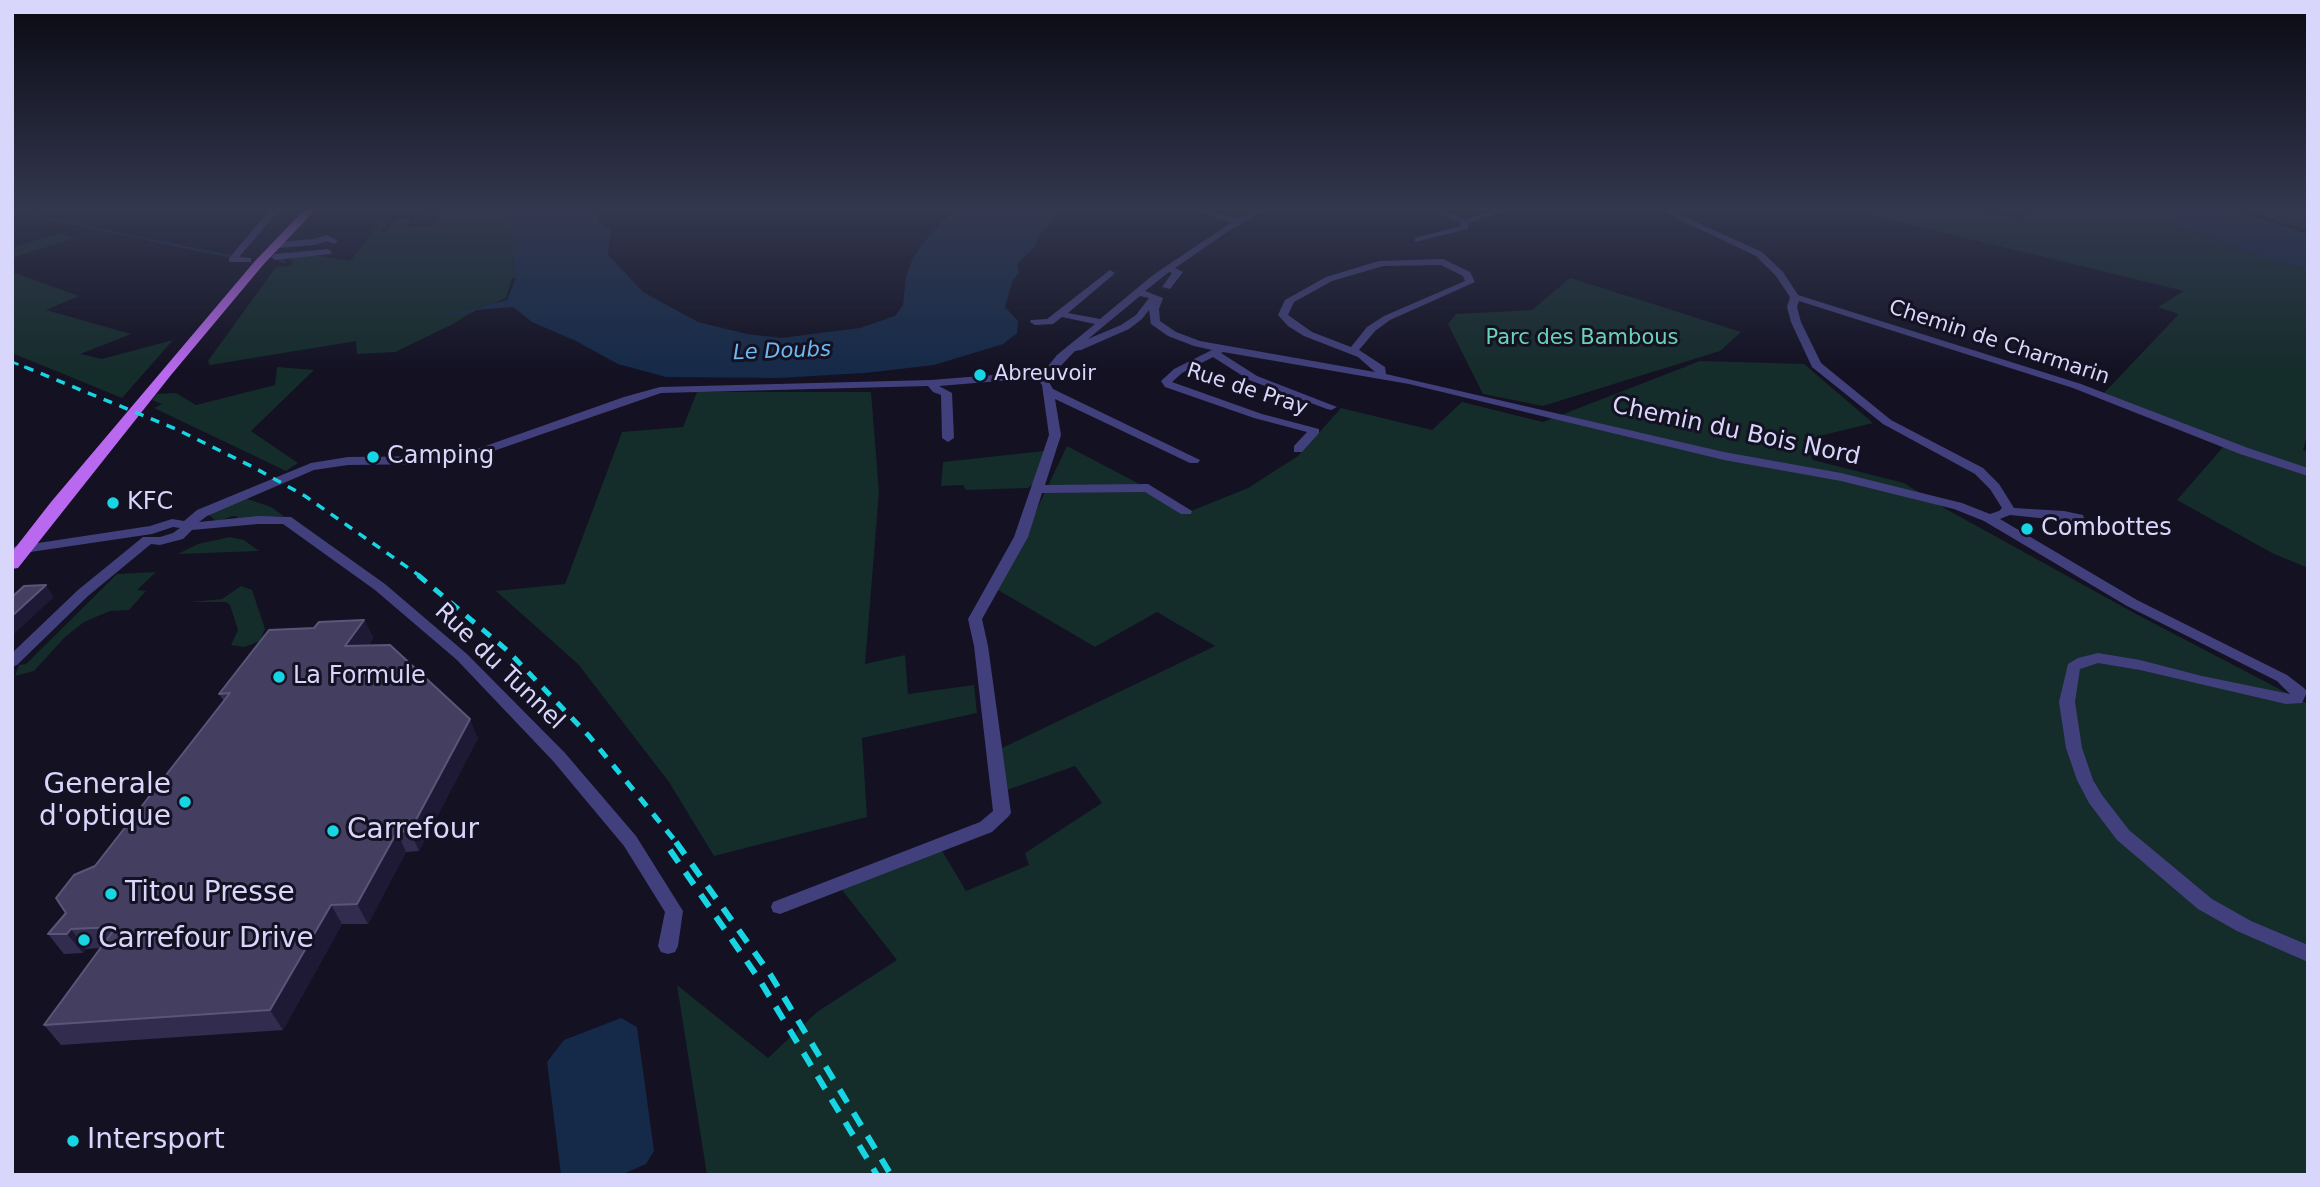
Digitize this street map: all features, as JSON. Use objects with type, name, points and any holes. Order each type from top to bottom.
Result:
[{"type":"main road","points":[[15,555],[156,373],[253,263]]},
{"type":"main road","points":[[15,555],[166,372],[265,263]]},
{"type":"street","points":[[1043,375],[1102,322],[1175,263]]},
{"type":"street","points":[[1380,377],[1381,369],[1378,365],[1353,351],[1308,334],[1283,315],[1284,307],[1291,299],[1316,284],[1381,263]]},
{"type":"street","points":[[1353,351],[1362,338],[1387,318],[1466,284],[1470,277],[1446,263]]},
{"type":"street","points":[[1769,263],[1780,274],[1795,297],[1792,307],[1796,322],[1816,365],[1887,422],[1974,467],[1995,487],[2008,511]]},
{"type":"street","points":[[1167,269],[1178,272],[1167,287]]},
{"type":"street","points":[[1035,322],[1049,322],[1110,273]]},
{"type":"street","name":"Chemin du Bois Nord","points":[[1138,292],[1158,298],[1154,319],[1166,330],[1217,352],[1380,377],[1517,405],[1724,456],[1841,477],[1934,500],[1989,518],[2132,603],[2282,678],[2299,692],[2296,699],[2098,658],[2083,660],[2073,667],[2067,702],[2074,748],[2085,780],[2095,799],[2123,835],[2205,904],[2244,926],[2308,954]]},
{"type":"street","name":"Chemin de Charmarin","points":[[1795,297],[2077,386],[2244,451],[2308,472]]},
{"type":"street","points":[[1073,347],[1088,345],[1125,327],[1139,317],[1151,301]]},
{"type":"street","points":[[1060,314],[1102,322]]},
{"type":"street","points":[[1217,352],[1253,378],[1331,407]]},
{"type":"street","name":"Rue de Pray","points":[[1217,352],[1178,371],[1166,382],[1258,416],[1315,432],[1298,449]]},
{"type":"street","points":[[15,555],[152,537],[183,527],[222,503],[321,465],[362,461],[432,460],[479,452],[660,390],[930,383],[1043,375],[1194,460]]},
{"type":"street","points":[[780,907],[986,827],[1002,813],[981,646],[975,619],[1021,537],[1055,435],[1043,375]]},
{"type":"street","points":[[930,383],[937,390],[946,393],[948,438]]},
{"type":"street","points":[[1037,489],[1148,488],[1186,511]]},
{"type":"street","points":[[1989,518],[2008,511],[2078,518]]},
{"type":"street","name":"Rue du Tunnel","points":[[183,527],[286,520],[380,587],[462,657],[559,757],[630,841],[674,911],[668,946]]},
{"type":"street","points":[[38,529],[51,537],[152,537]]},
{"type":"street","points":[[12,662],[83,593],[152,537]]},
{"type":"street","points":[[15,555],[95,538]]},
{"type":"green space","points":[[292,263],[514,263],[516,278],[512,278],[506,298],[469,310],[469,314],[453,324],[395,352],[357,354],[356,341],[210,365],[208,361],[276,267],[291,266]]},
{"type":"green space","points":[[2070,263],[2285,263],[2308,270],[2308,431],[2303,450],[2308,452],[2308,568],[2272,553],[2177,500],[2224,446],[2103,394],[2179,314],[2158,307],[2184,291]]},
{"type":"green space","points":[[12,272],[79,296],[46,310],[131,334],[80,354],[102,359],[173,340],[122,398],[12,353]]},
{"type":"green space","name":"Parc des Bambous","points":[[1570,278],[1741,332],[1720,351],[1543,406],[1483,394],[1448,324],[1456,314],[1532,310]]},
{"type":"green space","points":[[1700,361],[1804,364],[1873,423],[1803,440],[1813,460],[1904,483],[2138,615],[2308,704],[2308,1175],[707,1175],[677,985],[768,1058],[817,1012],[897,960],[842,890],[941,849],[966,891],[1029,865],[1025,853],[1102,803],[1075,766],[1007,790],[1000,749],[1215,646],[1157,612],[1095,647],[998,590],[1067,446],[1191,511],[1248,488],[1298,456],[1341,408],[1432,430],[1462,402],[1543,422]]},
{"type":"green space","points":[[277,367],[314,370],[251,431],[298,463],[286,471],[154,408],[162,404],[152,400],[157,394],[176,393],[196,405],[275,385]]},
{"type":"green space","points":[[697,392],[871,392],[879,492],[865,664],[905,655],[908,694],[974,685],[977,713],[862,738],[867,817],[714,856],[669,782],[578,664],[496,591],[565,584],[622,432],[683,427]]},
{"type":"green space","points":[[1044,451],[1033,484],[1028,488],[966,490],[963,485],[941,486],[943,462]]},
{"type":"green space","points":[[245,498],[271,507],[284,516],[236,520],[237,516],[232,516],[217,522],[207,513]]},
{"type":"green space","points":[[230,537],[244,540],[259,551],[178,554],[198,544]]},
{"type":"green space","points":[[156,572],[137,590],[146,591],[129,610],[110,611],[84,622],[65,637],[34,671],[15,676],[19,665],[26,664],[117,574]]},
{"type":"green space","points":[[241,586],[252,590],[265,629],[260,641],[244,647],[231,645],[238,630],[230,605],[226,602],[190,602],[222,599]]},
{"type":"water","name":"Le Doubs","points":[[514,263],[616,263],[643,292],[698,322],[747,334],[781,338],[860,328],[895,316],[903,305],[906,277],[911,263],[1018,263],[1019,272],[1012,282],[1005,307],[1018,321],[1017,333],[1003,344],[934,365],[865,373],[779,378],[666,377],[618,364],[576,341],[532,322],[513,307],[477,310],[469,314],[469,310],[507,300],[516,278]]},
{"type":"water","points":[[2285,263],[2308,263],[2308,270]]},
{"type":"water","points":[[621,1018],[637,1027],[654,1151],[646,1164],[621,1175],[561,1175],[547,1062],[564,1040]]},
{"type":"building","points":[[46,585],[12,616],[12,597],[24,586]]},
{"type":"building","points":[[364,620],[345,646],[390,645],[470,719],[410,831],[397,832],[357,904],[331,905],[270,1010],[44,1025],[116,927],[71,929],[67,934],[48,934],[66,913],[56,898],[74,875],[95,866],[230,693],[219,694],[269,630],[314,628],[319,622]]},
{"type":"waterway","points":[[447,315],[474,310]]},
{"type":"railway","points":[[12,362],[28,368]]},
{"type":"railway","points":[[28,368],[176,429],[253,467],[305,496],[420,576]]},
{"type":"railway","points":[[418,575],[508,651],[589,736],[677,843]]},
{"type":"railway","points":[[676,842],[770,974],[891,1175]]},
{"type":"railway","points":[[670,850],[759,979],[877,1175]]},
{"type":"place","name":"Abreuvoir","points":[[980,375]]},
{"type":"place","name":"Camping","points":[[373,457]]},
{"type":"place","name":"KFC","points":[[113,503]]},
{"type":"place","name":"Combottes","points":[[2027,529]]},
{"type":"place","name":"La Formule","points":[[279,677]]},
{"type":"place","name":"Generale d'optique","points":[[185,802]]},
{"type":"place","name":"Carrefour","points":[[333,831]]},
{"type":"place","name":"Titou Presse","points":[[111,894]]},
{"type":"place","name":"Carrefour Drive","points":[[84,940]]},
{"type":"place","name":"Intersport","points":[[73,1141]]}]
